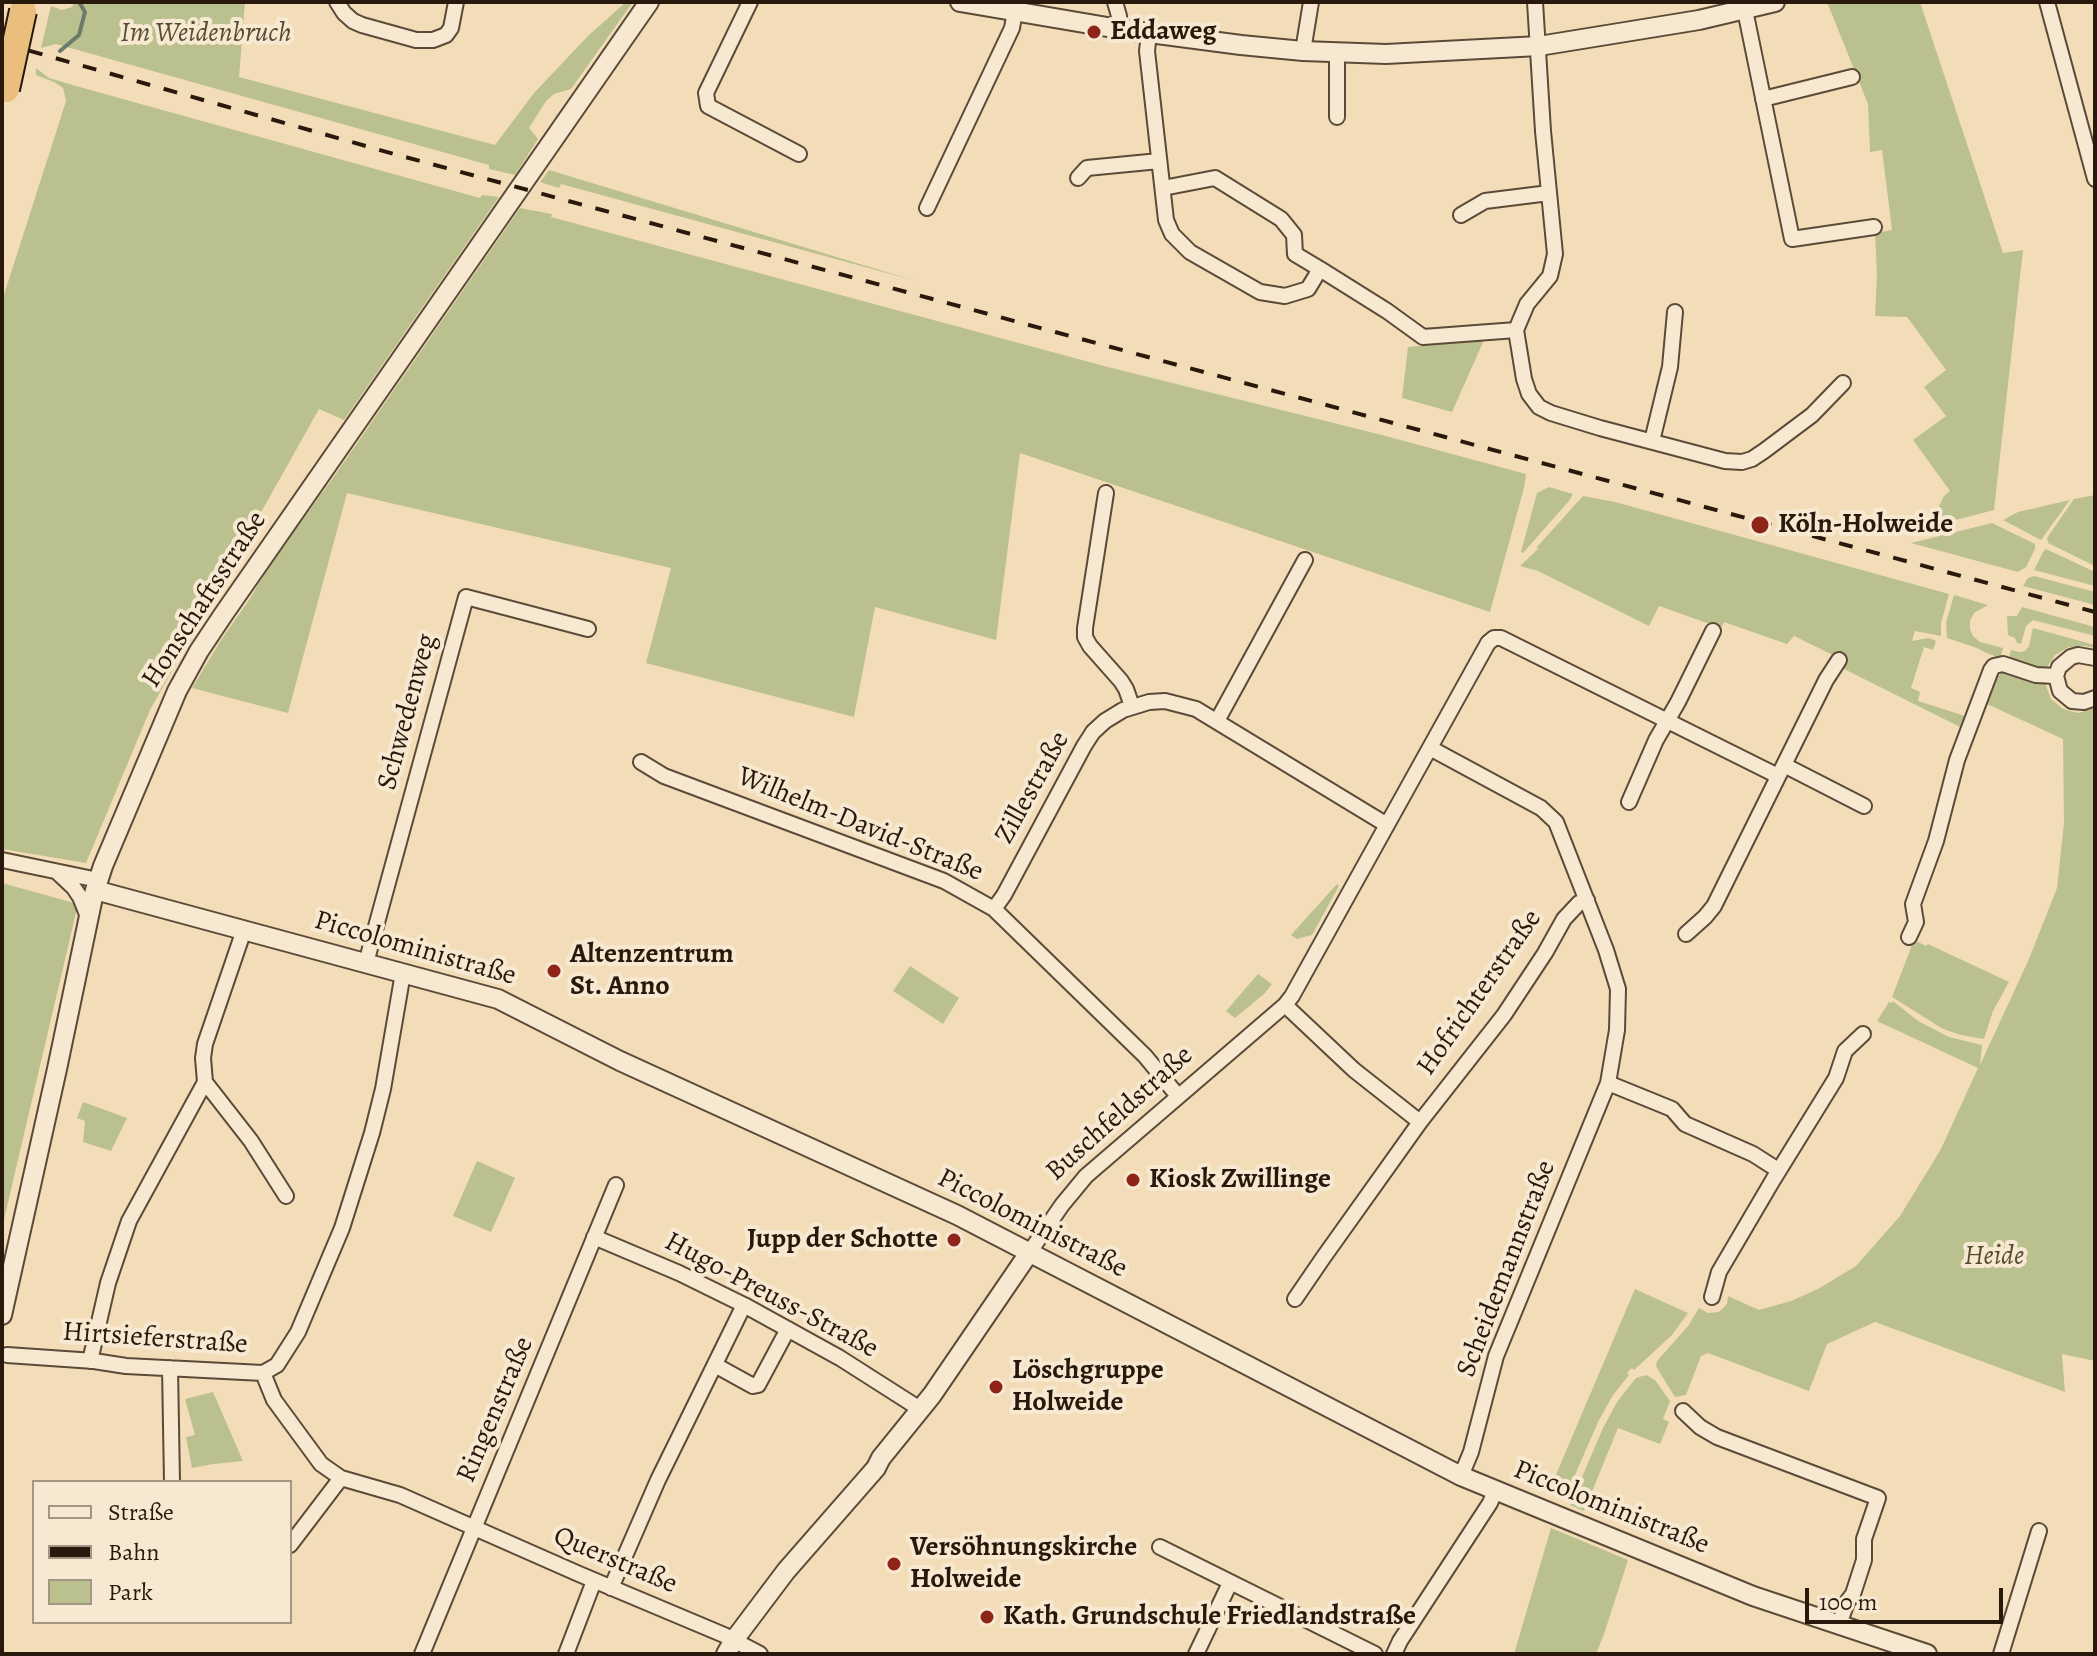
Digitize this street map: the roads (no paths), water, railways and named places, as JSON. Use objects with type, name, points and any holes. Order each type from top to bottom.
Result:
[{"type":"highway","points":[[6,89],[23,11]]},
{"type":"street","points":[[337,2],[344,13],[362,25],[416,40],[433,40],[446,35],[451,28],[456,2]]},
{"type":"street","name":"Honschaftsstraße","points":[[2,1315],[96,885],[166,714],[199,651],[649,2]]},
{"type":"street","points":[[750,2],[706,93],[708,106],[799,154]]},
{"type":"street","points":[[960,2],[1119,29],[1337,54],[1431,53],[1539,46],[1699,20],[1775,2]]},
{"type":"street","points":[[1115,2],[1119,29]]},
{"type":"street","points":[[1303,51],[1311,2]]},
{"type":"street","points":[[1535,2],[1555,254],[1550,276],[1527,304],[1516,330],[1524,379],[1529,394],[1539,407],[1551,413],[1725,461],[1742,462],[1764,451],[1812,415],[1843,383]]},
{"type":"street","points":[[2047,2],[2091,148],[2095,179]]},
{"type":"street","points":[[1745,10],[1792,239],[1874,227]]},
{"type":"street","points":[[927,208],[1012,28],[1015,11]]},
{"type":"street","points":[[1149,33],[1147,51],[1159,161],[1166,220],[1172,234],[1190,252],[1260,292],[1285,296],[1308,289],[1320,269]]},
{"type":"street","points":[[1337,54],[1337,117]]},
{"type":"street","points":[[1763,99],[1852,77]]},
{"type":"street","points":[[1078,178],[1087,168],[1159,161]]},
{"type":"street","points":[[1163,188],[1215,178],[1281,219],[1294,235],[1295,254],[1423,337],[1516,330]]},
{"type":"street","points":[[1461,215],[1485,201],[1549,193]]},
{"type":"street","points":[[1652,441],[1670,367],[1675,312]]},
{"type":"street","points":[[1106,493],[1085,637],[1121,681],[1132,706]]},
{"type":"street","points":[[1217,721],[1305,560]]},
{"type":"street","name":"Schwedenweg","points":[[366,963],[466,597],[588,629]]},
{"type":"street","points":[[1629,802],[1656,740],[1713,631]]},
{"type":"street","name":"Buschfeldstraße","points":[[730,1647],[795,1560],[876,1468],[932,1395],[1062,1205],[1086,1176],[1292,996],[1488,643],[1494,638],[1501,638],[1667,721]]},
{"type":"street","points":[[2095,658],[2071,657],[2059,667],[2056,676],[2060,691],[2072,701],[2084,702],[2095,698]]},
{"type":"street","points":[[1686,934],[1714,906],[1826,680],[1839,660]]},
{"type":"street","points":[[1909,937],[1916,922],[1913,904],[1936,841],[1957,760],[1991,670],[2003,664],[2036,675],[2056,676]]},
{"type":"street","name":"Zillestraße","points":[[994,909],[1093,732],[1105,721],[1132,706],[1149,702],[1165,701],[1196,709],[1387,825]]},
{"type":"street","points":[[1667,721],[1864,806]]},
{"type":"street","name":"Scheidemannstraße","points":[[1430,748],[1549,814],[1556,822],[1618,989],[1617,1030],[1608,1083],[1496,1356],[1471,1452],[1461,1476]]},
{"type":"street","name":"Wilhelm-David-Straße","points":[[641,762],[664,776],[944,881],[994,909],[1145,1056],[1178,1096]]},
{"type":"street","name":"Piccoloministraße","points":[[2,860],[53,870],[244,930],[512,1004],[620,1061],[913,1193],[1461,1476],[1753,1596],[1925,1654]]},
{"type":"street","points":[[53,870],[74,888],[88,917]]},
{"type":"street","name":"Hofrichterstraße","points":[[1295,1299],[1420,1122],[1504,1015],[1570,910],[1587,900]]},
{"type":"street","points":[[244,930],[205,1044],[205,1082],[251,1141],[286,1196]]},
{"type":"street","points":[[263,1373],[277,1365],[298,1332],[342,1228],[383,1089],[403,973]]},
{"type":"street","name":"Hofrichterstraße","points":[[1285,1005],[1354,1070],[1420,1122]]},
{"type":"street","points":[[1712,1297],[1719,1272],[1836,1078],[1845,1051],[1863,1034]]},
{"type":"street","points":[[90,1361],[108,1283],[129,1221],[205,1082]]},
{"type":"street","points":[[1608,1083],[1672,1109],[1685,1124],[1753,1154],[1778,1170]]},
{"type":"street","name":"Ringenstraße","points":[[422,1654],[616,1185]]},
{"type":"street","name":"Hugo-Preuss-Straße","points":[[594,1237],[744,1305],[840,1358],[920,1409]]},
{"type":"street","points":[[611,1588],[658,1480],[744,1305]]},
{"type":"street","points":[[715,1365],[753,1386],[758,1385],[788,1329]]},
{"type":"street","name":"Hirtsieferstraße","points":[[7,1355],[126,1366],[263,1373],[274,1400],[321,1464],[341,1478],[400,1495],[475,1529]]},
{"type":"street","points":[[170,1368],[172,1480]]},
{"type":"street","points":[[1683,1411],[1717,1437],[1878,1498],[1864,1539],[1864,1560],[1839,1625]]},
{"type":"street","points":[[292,1542],[341,1478]]},
{"type":"street","points":[[1394,1654],[1495,1491]]},
{"type":"street","name":"Querstraße","points":[[475,1529],[611,1588],[730,1647],[760,1654]]},
{"type":"street","points":[[2001,1654],[2039,1531]]},
{"type":"street","points":[[1160,1547],[1375,1654]]},
{"type":"street","points":[[566,1654],[594,1581]]},
{"type":"street","points":[[1196,1654],[1230,1583]]},
{"type":"waterway","points":[[60,51],[79,35],[85,12],[79,2]]},
{"type":"railway","points":[[2,43],[394,154],[2095,612]]},
{"type":"place","name":"Eddaweg","points":[[1094,32]]},
{"type":"place","name":"Köln-Holweide","points":[[1760,525]]},
{"type":"place","name":"Altenzentrum St. Anno","points":[[554,971]]},
{"type":"place","name":"Kiosk Zwillinge","points":[[1133,1180]]},
{"type":"place","name":"Jupp der Schotte","points":[[954,1240]]},
{"type":"place","name":"Löschgruppe Holweide","points":[[996,1387]]},
{"type":"place","name":"Versöhnungskirche Holweide","points":[[894,1564]]},
{"type":"place","name":"Kath. Grundschule Friedlandstraße","points":[[987,1617]]},
{"type":"park label","name":"Im Weidenbruch","points":[[206,34]]},
{"type":"park label","name":"Heide","points":[[1994,1257]]}]
